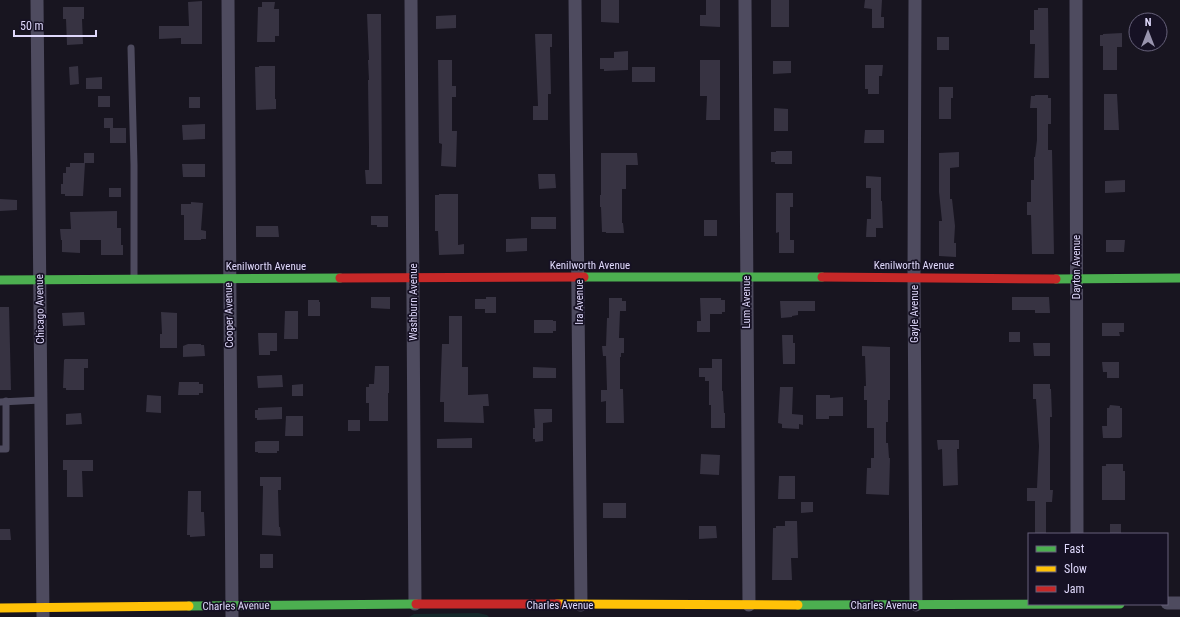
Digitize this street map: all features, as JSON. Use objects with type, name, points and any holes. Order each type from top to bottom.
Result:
[{"type":"street","name":"Chicago Avenue","points":[[37,0],[43,612]]},
{"type":"street","name":"Cooper Avenue","points":[[228,0],[232,611]]},
{"type":"street","name":"Washburn Avenue","points":[[412,0],[415,604]]},
{"type":"street","name":"Ira Avenue","points":[[576,0],[581,605]]},
{"type":"street","name":"Lum Avenue","points":[[745,0],[749,605]]},
{"type":"street","name":"Gayle Avenue","points":[[915,0],[914,277],[916,604]]},
{"type":"street","name":"Dayton Avenue","points":[[1076,0],[1077,533]]},
{"type":"street","name":"Kenilworth Avenue","points":[[0,280],[413,277],[1180,278]]},
{"type":"street","points":[[1168,603],[1180,603]]},
{"type":"street","name":"Charles Avenue","points":[[0,608],[43,612],[232,611],[415,604],[749,605],[829,611],[916,604],[1028,604]]},
{"type":"lane","points":[[131,48],[134,165],[134,279]]},
{"type":"lane","points":[[0,449],[6,449],[3,401],[41,400]]},
{"type":"green space","points":[[478,613],[489,617],[409,617],[414,614]]},
{"type":"building","points":[[601,0],[619,0],[619,23],[601,22]]},
{"type":"building","points":[[706,0],[720,0],[720,27],[700,26],[700,15],[706,15]]},
{"type":"building","points":[[771,0],[789,0],[789,27],[771,27]]},
{"type":"building","points":[[865,0],[882,0],[881,17],[884,17],[884,28],[872,28],[872,9],[864,8]]},
{"type":"building","points":[[202,1],[202,44],[181,44],[181,38],[159,39],[159,26],[189,26],[188,2]]},
{"type":"building","points":[[262,2],[275,2],[274,9],[279,9],[279,36],[275,36],[275,42],[257,42],[258,7],[262,7]]},
{"type":"building","points":[[63,7],[84,7],[84,19],[82,19],[83,44],[67,45],[66,19],[63,19]]},
{"type":"building","points":[[1038,8],[1048,8],[1049,78],[1034,78],[1035,44],[1030,44],[1030,30],[1034,30],[1034,10],[1038,10]]},
{"type":"building","points":[[367,14],[381,14],[382,184],[366,184],[365,170],[369,170],[369,60]]},
{"type":"building","points":[[456,15],[456,28],[436,29],[436,16]]},
{"type":"building","points":[[1122,33],[1122,47],[1117,47],[1117,70],[1103,70],[1103,46],[1100,46],[1100,35]]},
{"type":"building","points":[[535,34],[552,34],[552,47],[550,47],[551,94],[548,94],[548,120],[533,120],[533,106],[538,106]]},
{"type":"building","points":[[937,37],[949,37],[949,50],[937,50]]},
{"type":"building","points":[[628,51],[628,70],[604,71],[604,69],[600,69],[600,58],[614,58],[614,52]]},
{"type":"building","points":[[438,60],[452,60],[452,86],[456,86],[456,97],[452,97],[452,131],[457,131],[456,167],[441,166],[442,144],[439,143]]},
{"type":"building","points":[[700,60],[720,60],[720,120],[706,120],[707,96],[700,96]]},
{"type":"building","points":[[773,61],[791,61],[791,73],[773,74]]},
{"type":"building","points":[[865,65],[883,65],[882,76],[879,76],[879,94],[868,94],[868,89],[865,89]]},
{"type":"building","points":[[78,66],[79,84],[70,85],[69,67]]},
{"type":"building","points":[[275,66],[276,109],[256,110],[255,67]]},
{"type":"building","points":[[632,67],[655,67],[655,82],[632,82]]},
{"type":"building","points":[[102,77],[102,89],[86,89],[86,78]]},
{"type":"building","points":[[939,87],[953,87],[953,98],[951,98],[951,119],[939,119]]},
{"type":"building","points":[[1104,94],[1117,94],[1119,130],[1104,130]]},
{"type":"building","points":[[1048,95],[1048,98],[1051,98],[1051,124],[1048,124],[1048,150],[1052,150],[1054,254],[1032,254],[1031,215],[1027,215],[1027,202],[1031,202],[1031,180],[1034,180],[1034,157],[1037,140],[1037,108],[1030,108],[1031,96]]},
{"type":"building","points":[[98,96],[110,96],[110,107],[98,107]]},
{"type":"building","points":[[189,97],[200,97],[200,108],[189,108]]},
{"type":"building","points":[[774,108],[788,109],[788,131],[774,131]]},
{"type":"building","points":[[104,118],[113,118],[113,128],[126,128],[126,143],[110,143],[110,128],[104,128]]},
{"type":"building","points":[[205,124],[205,139],[183,140],[182,125]]},
{"type":"building","points":[[865,130],[884,130],[884,143],[864,143]]},
{"type":"building","points":[[792,151],[792,164],[775,164],[775,162],[771,162],[771,152]]},
{"type":"building","points":[[959,152],[959,167],[950,168],[950,199],[952,199],[955,226],[954,243],[956,243],[956,257],[939,256],[939,221],[942,221],[939,192],[939,153]]},
{"type":"building","points":[[84,153],[94,153],[94,163],[84,163]]},
{"type":"building","points":[[601,153],[637,153],[638,165],[626,165],[626,189],[622,189],[622,223],[624,233],[602,232],[600,207]]},
{"type":"building","points":[[70,163],[85,163],[83,196],[65,196],[65,194],[61,194],[63,173],[66,173],[66,167],[70,167]]},
{"type":"building","points":[[182,164],[205,164],[205,177],[183,177]]},
{"type":"building","points":[[538,174],[555,174],[556,188],[539,189]]},
{"type":"building","points":[[866,176],[881,177],[883,228],[876,228],[876,237],[866,237],[867,219],[871,219],[871,188],[866,188]]},
{"type":"building","points":[[1125,180],[1125,192],[1105,193],[1105,181]]},
{"type":"building","points":[[109,188],[121,188],[121,197],[109,197]]},
{"type":"building","points":[[776,193],[793,193],[793,207],[790,207],[790,240],[794,240],[794,253],[779,253],[779,232],[776,233]]},
{"type":"building","points":[[458,194],[458,245],[464,244],[464,254],[439,255],[438,231],[435,231],[435,195]]},
{"type":"building","points":[[0,199],[17,200],[17,210],[0,211]]},
{"type":"building","points":[[191,202],[203,203],[201,230],[206,231],[206,239],[184,240],[184,215],[181,215],[181,204],[191,204]]},
{"type":"building","points":[[117,211],[117,228],[121,228],[121,245],[123,245],[123,255],[101,255],[101,240],[80,240],[80,253],[62,252],[60,229],[71,229],[70,212]]},
{"type":"building","points":[[371,216],[388,216],[388,227],[377,227],[377,225],[371,225]]},
{"type":"building","points":[[531,217],[556,217],[556,229],[531,229]]},
{"type":"building","points":[[704,220],[717,220],[717,236],[704,236]]},
{"type":"building","points":[[256,226],[278,226],[279,237],[256,237]]},
{"type":"building","points":[[527,238],[527,251],[506,252],[506,239]]},
{"type":"building","points":[[1106,240],[1125,240],[1124,252],[1106,252]]},
{"type":"building","points":[[371,297],[390,297],[390,309],[371,308]]},
{"type":"building","points":[[486,297],[496,297],[496,313],[485,313],[485,309],[475,309],[475,299],[486,299]]},
{"type":"building","points":[[1012,297],[1049,297],[1050,313],[1035,313],[1035,310],[1012,310]]},
{"type":"building","points":[[609,298],[622,298],[622,301],[626,301],[626,311],[620,311],[619,338],[624,338],[624,353],[621,353],[620,357],[620,389],[623,389],[624,423],[606,423],[606,401],[601,402],[601,390],[607,390],[606,356],[603,356],[602,346],[606,346],[607,318],[609,318]]},
{"type":"building","points":[[700,298],[721,298],[721,300],[725,300],[725,312],[722,312],[722,314],[710,314],[710,332],[697,332],[697,321],[701,321]]},
{"type":"building","points":[[308,300],[319,300],[320,316],[308,316]]},
{"type":"building","points":[[780,301],[815,301],[815,311],[798,311],[798,315],[781,318]]},
{"type":"building","points":[[0,307],[9,307],[11,390],[0,390]]},
{"type":"building","points":[[285,311],[298,311],[298,339],[284,339]]},
{"type":"building","points":[[84,312],[85,325],[63,326],[62,313]]},
{"type":"building","points":[[161,312],[177,313],[177,348],[160,348],[160,334],[162,334]]},
{"type":"building","points":[[449,316],[462,316],[462,367],[468,367],[468,395],[488,394],[489,406],[483,406],[484,423],[444,422],[444,402],[440,402],[442,344],[449,344]]},
{"type":"building","points":[[534,320],[556,321],[556,331],[553,331],[553,333],[534,333]]},
{"type":"building","points":[[1102,323],[1124,323],[1124,332],[1119,332],[1120,336],[1102,336]]},
{"type":"building","points":[[1009,332],[1020,332],[1020,342],[1009,342]]},
{"type":"building","points":[[258,333],[277,333],[277,351],[270,351],[270,355],[259,355]]},
{"type":"building","points":[[782,335],[793,335],[793,343],[795,343],[795,364],[783,364]]},
{"type":"building","points":[[1033,343],[1050,343],[1050,356],[1034,356]]},
{"type":"building","points":[[188,344],[204,345],[205,356],[183,357],[183,346]]},
{"type":"building","points":[[862,346],[890,347],[890,400],[888,400],[888,422],[886,422],[886,443],[888,443],[890,458],[889,495],[866,494],[867,468],[871,468],[871,458],[874,458],[874,428],[867,428],[867,400],[864,400],[864,386],[866,386],[865,356],[862,356]]},
{"type":"building","points":[[65,359],[88,359],[88,368],[84,368],[84,390],[66,390],[66,388],[63,388]]},
{"type":"building","points":[[712,359],[722,359],[722,391],[725,413],[725,428],[711,428],[709,381],[705,381],[705,377],[699,377],[699,368],[712,368]]},
{"type":"building","points":[[1102,362],[1119,362],[1119,378],[1107,378],[1107,372],[1103,372]]},
{"type":"building","points":[[375,366],[389,366],[388,421],[369,421],[369,403],[366,403],[366,387],[369,387],[369,384],[374,384]]},
{"type":"building","points":[[533,367],[556,368],[556,378],[533,378]]},
{"type":"building","points":[[282,375],[283,387],[258,388],[257,376]]},
{"type":"building","points":[[179,382],[199,382],[199,384],[203,384],[203,393],[199,393],[199,395],[178,395]]},
{"type":"building","points":[[303,384],[303,396],[292,396],[292,385]]},
{"type":"building","points":[[1033,384],[1050,384],[1052,417],[1050,417],[1050,490],[1053,490],[1052,502],[1046,502],[1046,533],[1035,533],[1035,501],[1027,501],[1027,488],[1037,488],[1039,446],[1036,399],[1033,399]]},
{"type":"building","points":[[780,387],[793,387],[792,414],[803,415],[803,425],[799,424],[799,429],[782,428],[782,424],[778,423]]},
{"type":"building","points":[[147,395],[161,396],[161,413],[146,412]]},
{"type":"building","points":[[816,395],[830,395],[830,398],[843,397],[843,416],[829,416],[829,419],[816,419]]},
{"type":"building","points":[[1110,405],[1120,406],[1120,408],[1122,408],[1122,437],[1120,438],[1103,438],[1102,426],[1107,426],[1107,408],[1109,408]]},
{"type":"building","points":[[282,407],[282,419],[257,420],[257,418],[255,418],[255,410],[258,410],[258,408]]},
{"type":"building","points":[[534,409],[552,409],[552,422],[543,423],[543,441],[535,442],[535,439],[533,439],[533,428],[535,428]]},
{"type":"building","points":[[81,413],[82,424],[66,425],[66,414]]},
{"type":"building","points":[[286,416],[303,416],[303,436],[285,436]]},
{"type":"building","points":[[348,420],[360,420],[360,431],[348,431]]},
{"type":"building","points":[[472,438],[472,448],[437,448],[437,439]]},
{"type":"building","points":[[937,440],[959,440],[959,449],[957,449],[958,485],[943,486],[942,449],[938,450]]},
{"type":"building","points":[[279,441],[279,451],[277,451],[277,453],[255,452],[255,442]]},
{"type":"building","points":[[701,454],[720,455],[719,475],[700,474]]},
{"type":"building","points":[[63,460],[93,460],[93,471],[82,471],[83,497],[67,497],[67,470],[63,470]]},
{"type":"building","points":[[1106,464],[1123,464],[1123,471],[1125,471],[1125,500],[1102,500],[1102,466],[1106,466]]},
{"type":"building","points":[[779,476],[795,476],[795,499],[778,499]]},
{"type":"building","points":[[260,477],[281,477],[281,490],[278,490],[279,527],[281,536],[262,535],[263,486],[260,486]]},
{"type":"building","points":[[188,491],[201,491],[201,512],[204,512],[205,536],[190,537],[190,535],[187,535]]},
{"type":"building","points":[[801,502],[813,502],[813,512],[801,513]]},
{"type":"building","points":[[603,503],[626,503],[626,518],[603,518]]},
{"type":"building","points":[[785,521],[797,521],[798,558],[791,558],[792,580],[772,580],[773,528],[776,528],[776,526],[785,526]]},
{"type":"building","points":[[1110,524],[1121,524],[1121,533],[1110,533]]},
{"type":"building","points":[[699,526],[716,526],[717,538],[699,539]]},
{"type":"building","points":[[0,529],[10,529],[11,540],[0,540]]},
{"type":"building","points":[[260,554],[273,554],[273,568],[260,568]]},
{"type":"traffic: fast","points":[[584,277],[822,277]]},
{"type":"traffic: fast","points":[[0,280],[340,278]]},
{"type":"traffic: fast","points":[[1056,279],[1180,278]]},
{"type":"traffic: fast","points":[[189,606],[416,604]]},
{"type":"traffic: fast","points":[[798,605],[1028,604]]},
{"type":"traffic: slow","points":[[557,604],[798,605]]},
{"type":"traffic: slow","points":[[0,608],[189,606]]},
{"type":"traffic: jam","points":[[340,278],[584,277]]},
{"type":"traffic: jam","points":[[822,277],[1056,279]]},
{"type":"traffic: jam","points":[[416,604],[557,604]]}]
